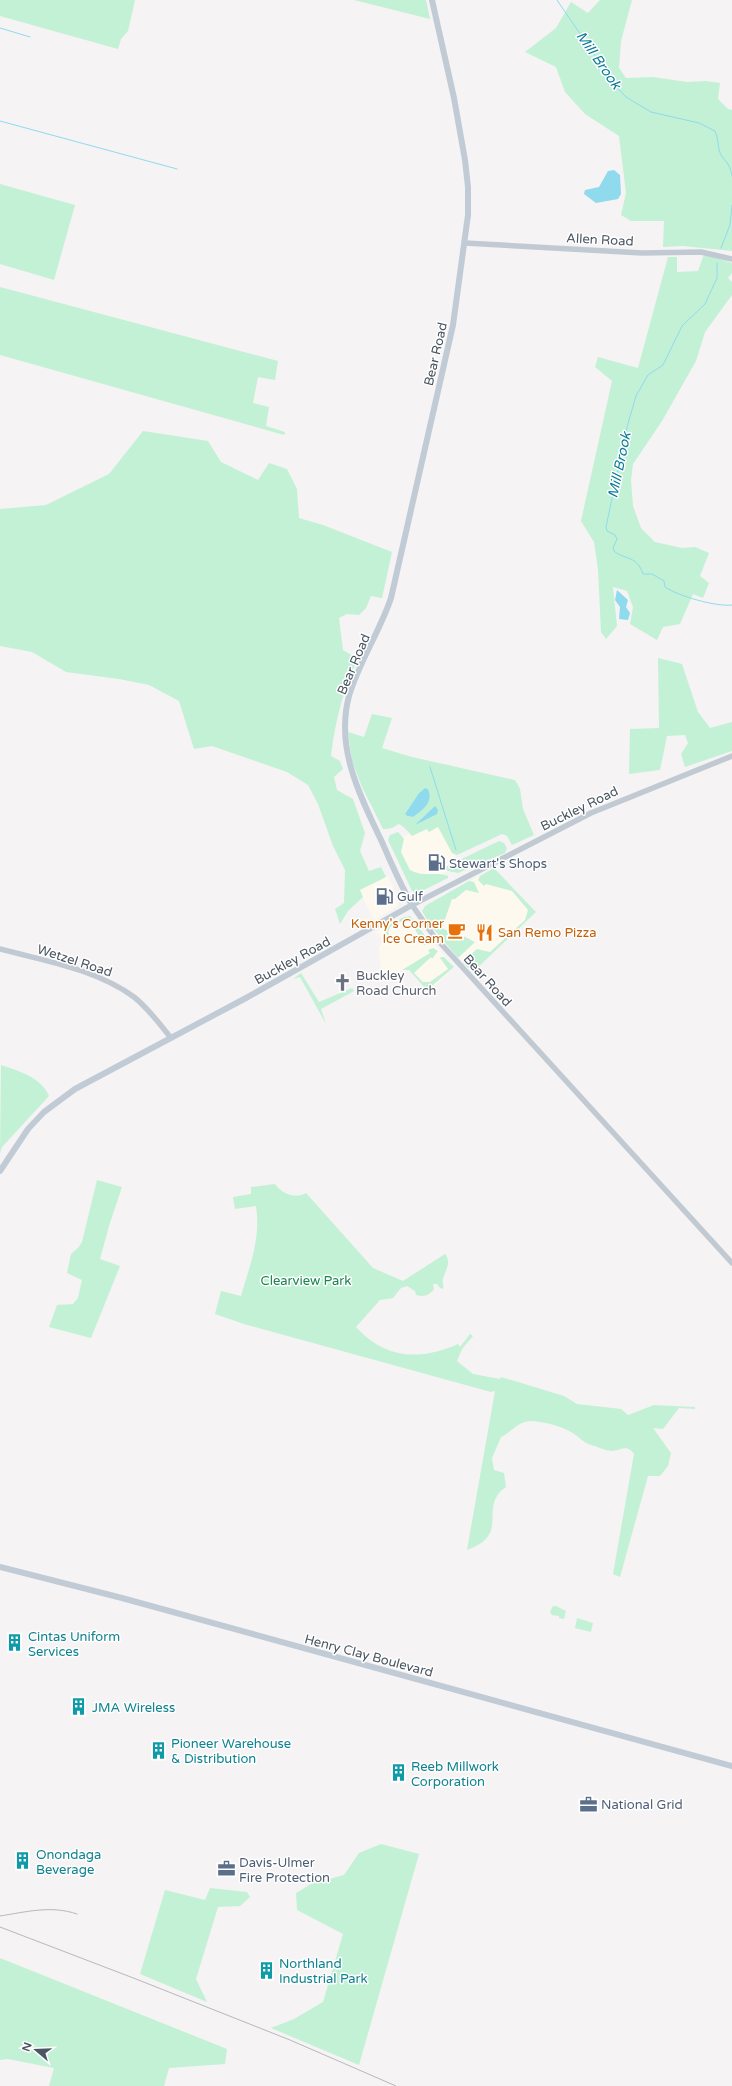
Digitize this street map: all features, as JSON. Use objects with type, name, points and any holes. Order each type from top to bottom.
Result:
[{"type":"main road","name":"Bear Road","points":[[412,905],[399,881],[355,780],[348,756],[345,722],[354,684],[382,624],[391,598],[453,325],[466,243],[469,204],[464,160],[454,98],[432,0]]},
{"type":"main road","name":"Buckley Road","points":[[0,1171],[28,1129],[59,1099],[246,998],[412,905]]},
{"type":"main road","name":"Henry Clay Boulevard","points":[[0,1567],[122,1598],[732,1766]]},
{"type":"street","name":"Allen Road","points":[[466,243],[642,253],[702,252],[732,259]]},
{"type":"street","name":"Buckley Road","points":[[412,905],[591,813],[732,756]]},
{"type":"street","name":"Bear Road","points":[[412,905],[433,935],[732,1263]]},
{"type":"street","name":"Wetzel Road","points":[[0,949],[89,974],[118,986],[148,1010],[171,1038]]},
{"type":"shaded area","points":[[437,820],[460,865],[430,880],[410,876],[393,842]]},
{"type":"shaded area","points":[[494,868],[536,912],[473,972],[440,938],[424,916],[422,909]]},
{"type":"shaded area","points":[[388,876],[399,899],[399,904],[374,920],[359,890]]},
{"type":"shaded area","points":[[410,916],[454,967],[429,992],[409,970],[381,973],[379,948],[382,941],[379,934],[374,933],[404,917]]},
{"type":"green space","points":[[0,0],[135,0],[128,31],[121,39],[118,49],[0,16]]},
{"type":"green space","points":[[354,0],[426,0],[430,19]]},
{"type":"green space","points":[[600,0],[632,0],[621,41],[619,68],[626,78],[653,77],[687,82],[706,81],[720,83],[718,99],[728,109],[732,110],[732,251],[683,246],[663,247],[664,221],[631,221],[621,215],[626,193],[619,136],[585,114],[565,92],[556,67],[525,52],[556,28],[571,2],[588,13]]},
{"type":"green space","points":[[0,184],[75,205],[54,280],[0,264]]},
{"type":"green space","points":[[704,254],[732,263],[732,273],[728,278],[732,282],[732,295],[705,332],[696,361],[662,421],[633,464],[631,480],[633,506],[641,528],[655,542],[682,548],[695,547],[709,553],[700,576],[709,583],[703,598],[693,594],[680,624],[663,627],[657,640],[630,624],[633,607],[627,591],[613,587],[617,626],[606,639],[601,632],[598,569],[594,542],[581,521],[612,381],[595,367],[598,357],[638,368],[668,257],[677,257],[677,272],[698,271]]},
{"type":"green space","points":[[0,287],[278,361],[275,380],[258,377],[253,403],[269,407],[266,426],[285,432],[284,435],[0,355]]},
{"type":"green space","points":[[143,431],[208,441],[221,462],[258,480],[269,463],[287,469],[297,489],[299,518],[323,525],[392,552],[382,598],[371,596],[366,608],[359,615],[347,614],[339,618],[343,650],[358,659],[352,671],[340,706],[335,730],[331,756],[340,761],[343,769],[334,777],[337,790],[353,799],[365,833],[360,851],[369,871],[381,867],[386,877],[360,890],[363,897],[348,911],[340,924],[335,909],[344,903],[345,870],[333,846],[318,804],[308,785],[287,772],[212,746],[194,749],[179,701],[149,685],[119,679],[66,672],[32,652],[0,646],[0,509],[46,505],[109,474]]},
{"type":"green space","points":[[658,658],[682,664],[698,712],[710,728],[732,722],[732,751],[685,767],[681,754],[688,743],[685,735],[667,736],[660,770],[629,774],[630,729],[659,728]]},
{"type":"green space","points":[[372,714],[392,718],[382,748],[412,757],[515,780],[520,789],[523,809],[534,835],[512,845],[507,836],[502,834],[457,855],[452,853],[438,827],[429,832],[427,829],[412,836],[399,824],[389,829],[383,829],[362,787],[352,761],[348,732],[364,737]],"holes":[[[425,788],[428,789],[430,798],[426,805],[413,817],[407,816],[405,814],[420,792]]]},
{"type":"green space","points":[[398,832],[404,839],[401,852],[410,870],[421,874],[438,874],[448,876],[448,878],[418,893],[412,891],[388,840],[390,835]]},
{"type":"green space","points":[[499,841],[504,843],[507,848],[505,853],[458,873],[443,870],[443,868]]},
{"type":"green space","points":[[494,868],[536,912],[473,972],[463,963],[463,961],[477,949],[490,952],[525,920],[528,910],[512,891],[486,884],[484,886],[478,880],[480,876]]},
{"type":"green space","points":[[469,881],[474,882],[479,893],[466,890],[455,899],[452,899],[442,928],[475,942],[458,958],[430,925],[422,911],[425,906]]},
{"type":"green space","points":[[410,916],[427,938],[425,945],[419,943],[422,941],[409,920],[406,922],[402,921],[390,927],[388,932],[391,939],[385,932],[386,927],[404,917]]},
{"type":"green space","points":[[433,948],[438,951],[432,959],[431,957],[414,973],[423,982],[430,982],[448,969],[440,958],[441,957],[444,957],[454,967],[427,990],[409,970],[402,970],[430,953],[428,950]]},
{"type":"green space","points":[[301,973],[319,1002],[352,988],[354,991],[321,1009],[326,1024],[300,977],[293,979]]},
{"type":"green space","points":[[1,1065],[29,1076],[41,1084],[49,1096],[2,1147],[0,1153]]},
{"type":"green space","points":[[97,1180],[122,1187],[100,1259],[120,1266],[91,1338],[49,1327],[57,1305],[73,1304],[78,1298],[82,1280],[67,1273],[71,1254],[82,1242]]},
{"type":"green space","name":"Clearview Park","points":[[275,1184],[285,1193],[298,1196],[306,1193],[373,1268],[403,1281],[445,1254],[447,1257],[448,1263],[443,1280],[443,1289],[437,1284],[433,1284],[434,1289],[428,1295],[421,1296],[416,1295],[415,1291],[407,1286],[401,1288],[393,1298],[380,1300],[356,1327],[367,1338],[379,1346],[391,1351],[417,1355],[430,1353],[458,1344],[460,1347],[470,1334],[473,1336],[462,1349],[457,1361],[473,1374],[500,1379],[501,1377],[564,1396],[577,1404],[621,1409],[628,1415],[654,1405],[695,1407],[695,1409],[679,1408],[663,1429],[653,1428],[671,1453],[668,1466],[660,1476],[648,1476],[620,1577],[613,1574],[634,1454],[629,1449],[624,1448],[612,1451],[588,1444],[567,1430],[546,1423],[530,1421],[518,1425],[501,1437],[492,1458],[494,1470],[504,1473],[506,1487],[499,1493],[494,1503],[490,1532],[479,1544],[467,1550],[495,1391],[491,1392],[244,1324],[215,1314],[221,1291],[241,1296],[256,1240],[256,1206],[235,1209],[233,1197],[251,1194],[251,1187]]},
{"type":"green space","points":[[553,1606],[566,1611],[564,1619],[559,1618],[559,1616],[552,1615],[550,1612]]},
{"type":"green space","points":[[577,1618],[593,1623],[591,1632],[575,1628]]},
{"type":"green space","points":[[381,1844],[419,1854],[359,2065],[271,2028],[294,2019],[323,2002],[343,1934],[297,1910],[296,1893],[311,1884],[344,1875],[359,1853]]},
{"type":"green space","points":[[210,1888],[247,1892],[250,1897],[240,1906],[218,1907],[196,1979],[207,2002],[140,1974],[165,1890],[205,1900]]},
{"type":"green space","points":[[0,1958],[227,2049],[225,2064],[169,2068],[164,2086],[49,2086],[54,2068],[8,2059],[0,2060]]},
{"type":"water","points":[[614,170],[620,175],[621,194],[618,199],[596,203],[584,194],[585,190],[599,187],[608,171]]},
{"type":"water","points":[[617,590],[628,600],[626,607],[630,613],[628,620],[619,619],[620,607],[615,600]]},
{"type":"water","points":[[425,788],[428,789],[430,798],[429,802],[413,817],[407,816],[405,814],[419,793]]},
{"type":"water","points":[[435,806],[438,810],[437,814],[415,825]]},
{"type":"waterway","name":"Mill Brook","points":[[557,0],[600,63],[607,77],[626,97],[651,112],[699,123],[715,131],[719,150],[722,157],[730,167],[732,176]]},
{"type":"waterway","points":[[0,28],[30,37]]},
{"type":"waterway","points":[[0,121],[177,169]]},
{"type":"waterway","name":"Mill Brook","points":[[721,248],[730,225],[732,205]]},
{"type":"waterway","name":"Mill Brook","points":[[717,263],[717,278],[705,304],[682,326],[663,365],[648,375],[636,396],[627,427],[606,527],[607,531],[615,535],[617,539],[613,548],[614,551],[634,561],[643,574],[652,574],[664,581],[665,587],[679,594],[707,603],[732,605]]},
{"type":"waterway","points":[[430,767],[456,850]]},
{"type":"waterway","points":[[460,862],[462,869]]},
{"type":"railway","points":[[0,1916],[38,1910],[58,1910],[77,1914]]},
{"type":"railway","points":[[0,1927],[290,2040],[396,2086]]},
{"type":"place","name":"Stewart's Shops","points":[[436,863]]},
{"type":"place","name":"Gulf","points":[[384,896]]},
{"type":"place","name":"Kenny's Corner Ice Cream","points":[[457,930]]},
{"type":"place","name":"San Remo Pizza","points":[[485,932]]},
{"type":"place","name":"Buckley Road Church","points":[[343,982]]},
{"type":"place","name":"Cintas Uniform Services","points":[[15,1643]]},
{"type":"place","name":"JMA Wireless","points":[[79,1707]]},
{"type":"place","name":"Pioneer Warehouse & Distribution","points":[[158,1750]]},
{"type":"place","name":"Reeb Millwork Corporation","points":[[398,1773]]},
{"type":"place","name":"National Grid","points":[[588,1804]]},
{"type":"place","name":"Onondaga Beverage","points":[[23,1861]]},
{"type":"place","name":"Davis-Ulmer Fire Protection","points":[[226,1869]]},
{"type":"place","name":"Northland Industrial Park","points":[[266,1970]]}]
